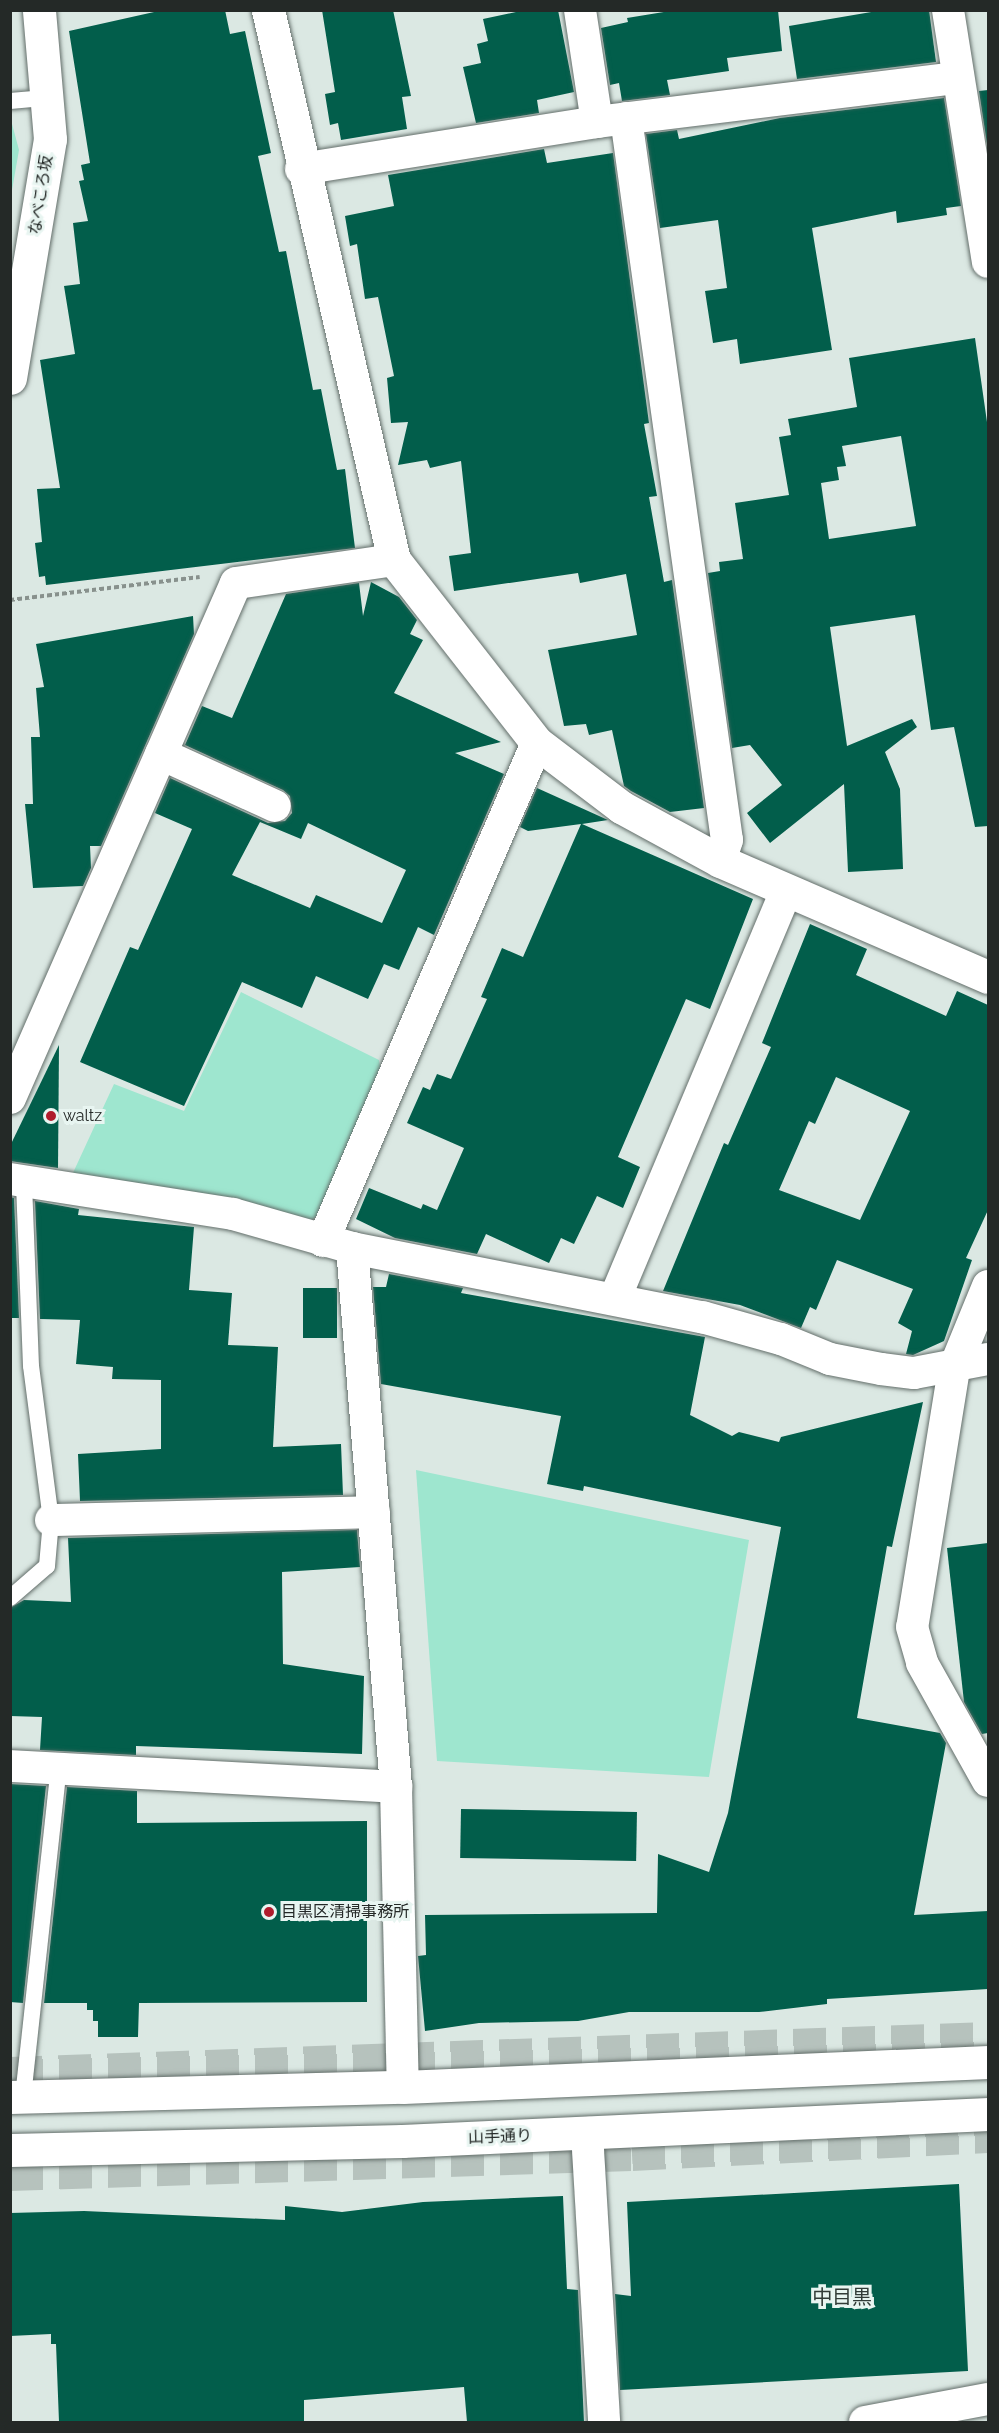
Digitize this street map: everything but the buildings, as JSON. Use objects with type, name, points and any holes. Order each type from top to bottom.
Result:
[{"type":"main road","name":"なべころ坂","points":[[10,378],[50,139],[39,10]]},
{"type":"main road","points":[[268,10],[301,170],[394,560],[537,743],[621,807],[720,861],[988,977]]},
{"type":"main road","points":[[17,2097],[403,2087],[988,2062]]},
{"type":"main road","name":"山手通り","points":[[10,2150],[587,2133],[988,2114]]},
{"type":"street","points":[[580,10],[611,120],[727,840],[720,861]]},
{"type":"street","points":[[948,10],[988,262]]},
{"type":"street","points":[[301,170],[611,120],[957,78]]},
{"type":"street","points":[[10,1098],[236,583],[394,560]]},
{"type":"street","points":[[403,2087],[396,1787],[374,1512],[338,1244],[537,743]]},
{"type":"street","points":[[161,754],[275,806]]},
{"type":"street","points":[[615,1298],[786,891]]},
{"type":"street","points":[[17,1180],[233,1214],[338,1244],[702,1317],[871,1367],[914,1373],[954,1369],[988,1359]]},
{"type":"street","points":[[988,1286],[954,1369],[912,1627],[913,1644],[988,1781]]},
{"type":"street","points":[[51,1520],[374,1512]]},
{"type":"street","points":[[10,1766],[396,1787]]},
{"type":"street","points":[[587,2133],[604,2422]]},
{"type":"street","points":[[865,2422],[988,2399]]},
{"type":"lane","points":[[10,101],[46,98]]},
{"type":"lane","points":[[10,1598],[47,1566],[51,1520],[31,1366],[17,1180]]},
{"type":"lane","points":[[17,2097],[59,1768]]},
{"type":"path","points":[[10,600],[213,576],[236,583]]},
{"type":"green space","points":[[10,120],[19,150],[11,196]]},
{"type":"green space","points":[[241,992],[379,1060],[383,1086],[319,1214],[305,1225],[66,1188],[114,1084],[184,1111]]},
{"type":"green space","points":[[416,1470],[749,1540],[709,1777],[437,1761]]},
{"type":"tunnel","points":[[10,2073],[988,2038]]},
{"type":"tunnel","points":[[10,2174],[632,2154],[988,2136]]},
{"type":"place","name":"waltz","points":[[51,1116]]},
{"type":"place","name":"目黒区清掃事務所","points":[[269,1912]]},
{"type":"district","name":"中目黒","points":[[842,2297]]}]
